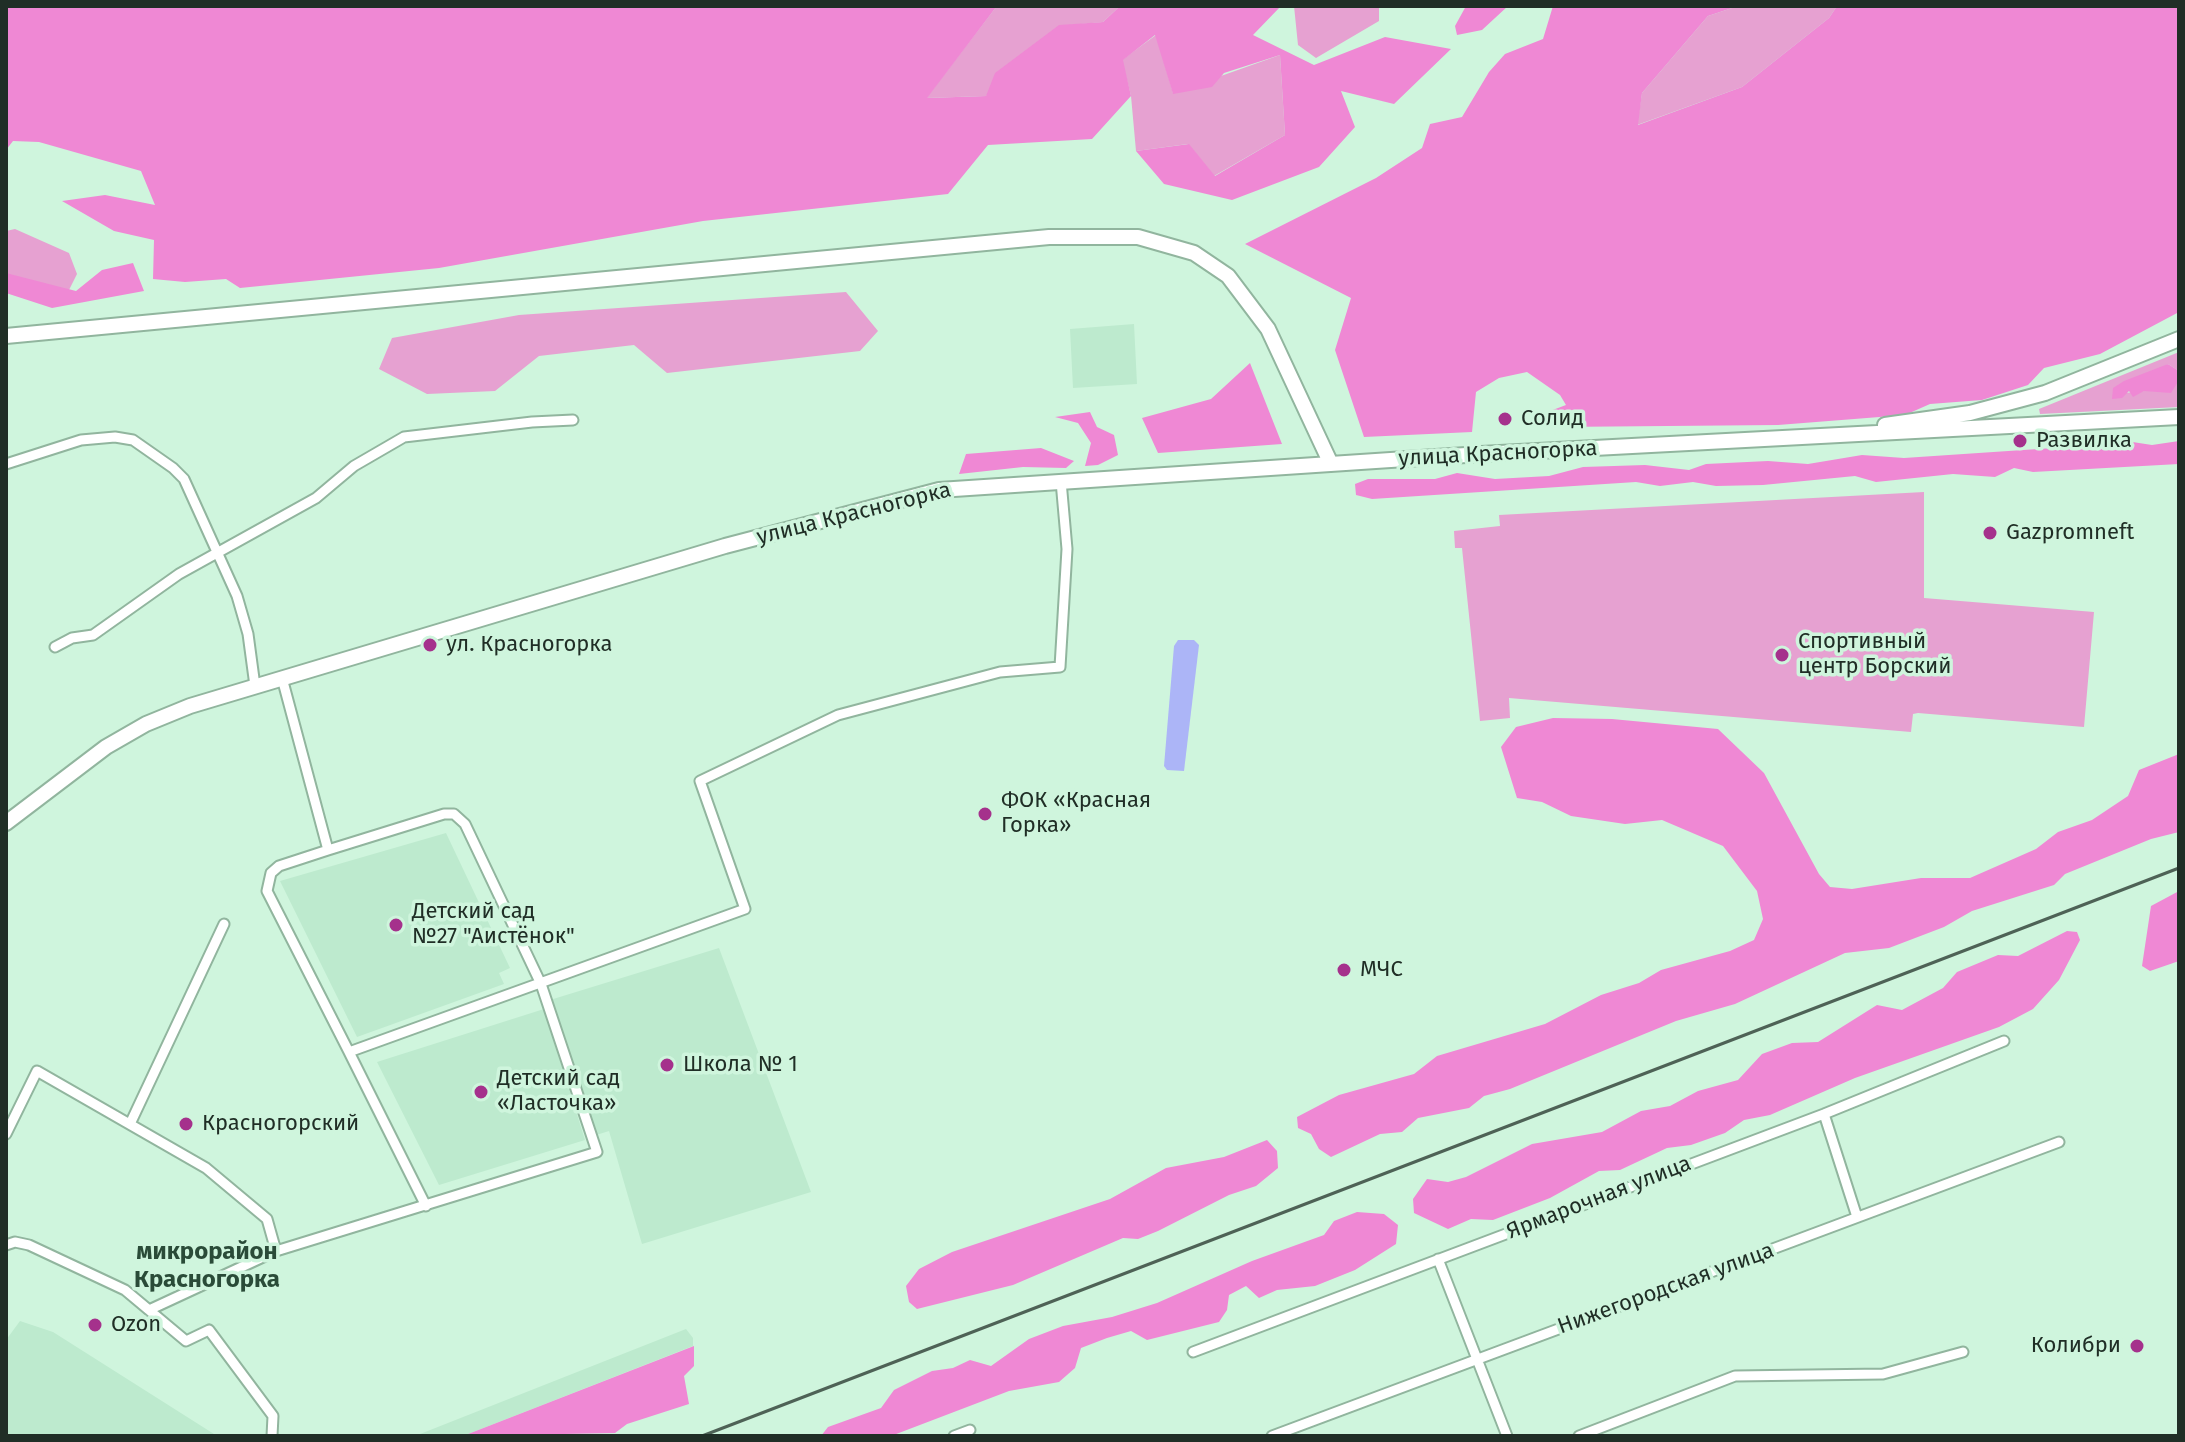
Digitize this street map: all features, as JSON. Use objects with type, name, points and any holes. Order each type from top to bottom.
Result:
[{"type":"main road","points":[[6,336],[1049,237],[1138,237],[1194,253],[1228,276],[1268,329],[1331,464]]},
{"type":"main road","points":[[1809,435],[1984,410],[2095,376],[2179,339]]},
{"type":"main road","points":[[1809,435],[2179,417]]},
{"type":"main road","name":"улица Красногорка","points":[[6,823],[67,774],[127,733],[190,706],[872,505],[939,490],[1809,435]]},
{"type":"street","points":[[55,647],[72,638],[93,635],[127,614],[179,574],[316,498],[354,466],[404,437],[573,420]]},
{"type":"street","points":[[6,464],[81,440],[115,437],[133,440],[184,479],[244,613],[255,686]]},
{"type":"street","points":[[349,1052],[745,909],[700,781],[838,715],[1000,672],[1060,667],[1067,549],[1061,481]]},
{"type":"street","points":[[282,678],[328,850]]},
{"type":"street","points":[[149,1310],[276,1251],[426,1206],[597,1152],[541,984],[461,818],[444,814],[279,866],[271,873],[267,891],[426,1206]]},
{"type":"street","points":[[130,1124],[224,924]]},
{"type":"street","name":"Ярмарочная улица","points":[[1193,1352],[1824,1114],[2004,1041]]},
{"type":"street","points":[[6,1134],[37,1071],[206,1168],[267,1219],[276,1251]]},
{"type":"street","points":[[1824,1114],[1857,1217]]},
{"type":"street","name":"Нижегородская улица","points":[[1272,1436],[2059,1142]]},
{"type":"street","points":[[6,1245],[15,1242],[29,1245],[125,1290],[186,1341],[209,1330],[273,1416],[272,1436]]},
{"type":"street","points":[[1438,1259],[1507,1436]]},
{"type":"street","points":[[1579,1436],[1735,1376],[1883,1374],[1963,1352]]},
{"type":"street","points":[[954,1436],[970,1430]]},
{"type":"shaded area","points":[[6,6],[997,6],[927,98],[986,96],[995,73],[1059,25],[1103,22],[1120,6],[1281,6],[1253,35],[1314,65],[1385,37],[1451,49],[1394,104],[1341,91],[1355,127],[1319,167],[1232,200],[1164,184],[1136,151],[1189,144],[1215,176],[1285,135],[1280,55],[1224,73],[1212,87],[1173,94],[1155,35],[1123,60],[1131,96],[1092,139],[988,145],[948,194],[703,221],[439,268],[240,288],[226,279],[185,282],[153,279],[154,240],[114,231],[62,201],[105,195],[155,205],[141,171],[39,142],[13,141],[6,150]]},
{"type":"shaded area","points":[[997,6],[1120,6],[1103,22],[1059,26],[986,96],[926,98]]},
{"type":"shaded area","points":[[1294,6],[1379,6],[1379,21],[1316,58],[1298,45]]},
{"type":"shaded area","points":[[1466,6],[1508,6],[1482,30],[1457,35],[1455,26]]},
{"type":"shaded area","points":[[1553,6],[1738,6],[1708,16],[1642,93],[1638,125],[1742,87],[1829,18],[1837,6],[2179,6],[2179,312],[2100,354],[2044,368],[2028,385],[1982,400],[1930,404],[1905,415],[1778,425],[1556,427],[1546,420],[1550,411],[1566,405],[1560,395],[1527,372],[1499,378],[1476,392],[1472,432],[1364,437],[1335,350],[1351,298],[1245,244],[1376,178],[1422,148],[1430,124],[1462,117],[1489,72],[1505,54],[1543,39]]},
{"type":"shaded area","points":[[1738,6],[1837,6],[1829,18],[1742,87],[1637,125],[1642,93],[1708,16]]},
{"type":"shaded area","points":[[1156,35],[1173,93],[1280,55],[1285,135],[1214,176],[1188,144],[1136,151],[1131,96],[1122,60]]},
{"type":"shaded area","points":[[15,229],[69,253],[77,274],[64,300],[6,278],[6,231]]},
{"type":"shaded area","points":[[133,263],[144,291],[52,308],[6,293],[6,273],[76,291],[102,270]]},
{"type":"shaded area","points":[[846,292],[878,331],[860,351],[667,373],[634,345],[539,356],[495,391],[427,394],[379,369],[392,338],[519,315]]},
{"type":"shaded area","points":[[1134,324],[1137,384],[1073,388],[1070,329]]},
{"type":"shaded area","points":[[2179,352],[2179,371],[2179,407],[2040,414],[2039,409]],"holes":[[[2168,364],[2179,371],[2144,391],[2125,393]]]},
{"type":"shaded area","points":[[1250,363],[1282,444],[1158,453],[1142,418],[1211,399]]},
{"type":"shaded area","points":[[2168,364],[2179,371],[2179,380],[2171,393],[2144,391],[2133,397],[2129,391],[2122,398],[2112,399],[2113,388],[2124,381]]},
{"type":"shaded area","points":[[1090,412],[1097,427],[1114,435],[1118,455],[1098,465],[1085,466],[1091,443],[1078,423],[1055,417]]},
{"type":"shaded area","points":[[2113,439],[2152,445],[2179,441],[2179,464],[2033,472],[2014,468],[1995,477],[1953,474],[1876,482],[1855,476],[1763,485],[1716,486],[1693,482],[1660,486],[1636,482],[1372,499],[1356,495],[1355,484],[1368,479],[1435,479],[1457,473],[1495,479],[1549,476],[1583,467],[1645,465],[1689,470],[1706,464],[1768,461],[1808,464],[1862,455],[1904,458],[2068,447]]},
{"type":"shaded area","points":[[1041,448],[1074,461],[1066,468],[1023,467],[959,474],[966,454]]},
{"type":"shaded area","name":"Спортивный центр Борский","points":[[1924,492],[1924,598],[2094,612],[2084,727],[1918,713],[1913,714],[1911,732],[1509,698],[1510,718],[1480,721],[1462,548],[1455,548],[1454,531],[1500,526],[1499,515]]},
{"type":"shaded area","points":[[1553,718],[1612,719],[1718,729],[1764,773],[1819,874],[1830,887],[1852,889],[1921,878],[1970,878],[2036,849],[2058,832],[2092,820],[2128,796],[2139,770],[2179,754],[2179,832],[2151,839],[2065,874],[2054,885],[1972,911],[1944,927],[1889,948],[1845,953],[1735,1004],[1676,1021],[1510,1089],[1484,1096],[1469,1108],[1418,1118],[1402,1132],[1380,1134],[1331,1157],[1319,1149],[1311,1134],[1298,1128],[1297,1117],[1339,1095],[1414,1074],[1437,1056],[1545,1024],[1601,995],[1639,983],[1661,970],[1730,951],[1754,940],[1763,919],[1757,891],[1723,846],[1662,820],[1625,824],[1571,816],[1542,802],[1517,798],[1501,747],[1516,727]]},
{"type":"shaded area","name":"Детский сад №27 \"Аистёнок\"","points":[[446,833],[510,968],[499,973],[504,984],[357,1037],[280,881]]},
{"type":"shaded area","points":[[2179,891],[2179,961],[2150,971],[2142,966],[2151,906]]},
{"type":"shaded area","points":[[2067,931],[2077,932],[2080,940],[2059,980],[2033,1009],[1999,1027],[1855,1078],[1770,1115],[1744,1120],[1725,1133],[1691,1145],[1667,1148],[1620,1170],[1599,1171],[1550,1198],[1493,1220],[1471,1219],[1448,1229],[1414,1213],[1413,1199],[1427,1179],[1448,1182],[1466,1177],[1532,1144],[1602,1132],[1641,1111],[1670,1106],[1698,1091],[1738,1080],[1762,1054],[1792,1043],[1818,1042],[1877,1005],[1902,1010],[1943,988],[1957,972],[1998,955],[2018,956]]},
{"type":"shaded area","name":"Школа № 1","points":[[719,948],[811,1192],[642,1244],[609,1131],[593,1136],[550,1000]]},
{"type":"shaded area","name":"Детский сад «Ласточка»","points":[[544,1009],[585,1140],[439,1185],[377,1062]]},
{"type":"shaded area","points":[[1267,1140],[1277,1151],[1278,1168],[1256,1186],[1229,1195],[1158,1231],[1138,1239],[1123,1238],[1013,1285],[917,1309],[909,1302],[906,1286],[919,1269],[952,1252],[1110,1199],[1166,1168],[1224,1157]]},
{"type":"shaded area","points":[[1357,1212],[1384,1214],[1398,1225],[1396,1244],[1355,1270],[1315,1286],[1277,1290],[1259,1298],[1246,1286],[1229,1295],[1227,1310],[1219,1322],[1147,1340],[1131,1331],[1107,1338],[1081,1348],[1075,1368],[1059,1382],[1009,1391],[891,1436],[821,1436],[828,1427],[881,1408],[894,1390],[932,1371],[953,1368],[970,1360],[991,1366],[1029,1339],[1063,1326],[1112,1317],[1157,1303],[1252,1261],[1324,1235],[1334,1221]]},
{"type":"shaded area","points":[[20,1321],[53,1332],[214,1434],[6,1436],[6,1340]]},
{"type":"shaded area","points":[[686,1329],[693,1338],[693,1346],[463,1436],[415,1436]]},
{"type":"shaded area","points":[[694,1346],[694,1366],[684,1376],[689,1404],[627,1424],[615,1433],[463,1436]]},
{"type":"water","points":[[1178,640],[1194,640],[1199,645],[1184,771],[1167,770],[1164,766],[1174,646]]},
{"type":"railway","points":[[702,1436],[2179,868]]},
{"type":"place","name":"Солид","points":[[1505,419]]},
{"type":"place","name":"Развилка","points":[[2020,441]]},
{"type":"place","name":"Gazpromneft","points":[[1990,533]]},
{"type":"place","name":"ул. Красногорка","points":[[430,645]]},
{"type":"place","name":"Спортивный центр Борский","points":[[1782,655]]},
{"type":"place","name":"ФОК «Красная Горка»","points":[[985,814]]},
{"type":"place","name":"Детский сад №27 \"Аистёнок\"","points":[[396,925]]},
{"type":"place","name":"МЧС","points":[[1344,970]]},
{"type":"place","name":"Школа № 1","points":[[667,1065]]},
{"type":"place","name":"Детский сад «Ласточка»","points":[[481,1092]]},
{"type":"place","name":"Красногорский","points":[[186,1124]]},
{"type":"place","name":"Ozon","points":[[95,1325]]},
{"type":"place","name":"Колибри","points":[[2137,1346]]},
{"type":"district","name":"микрорайон Красногорка","points":[[207,1266]]}]
